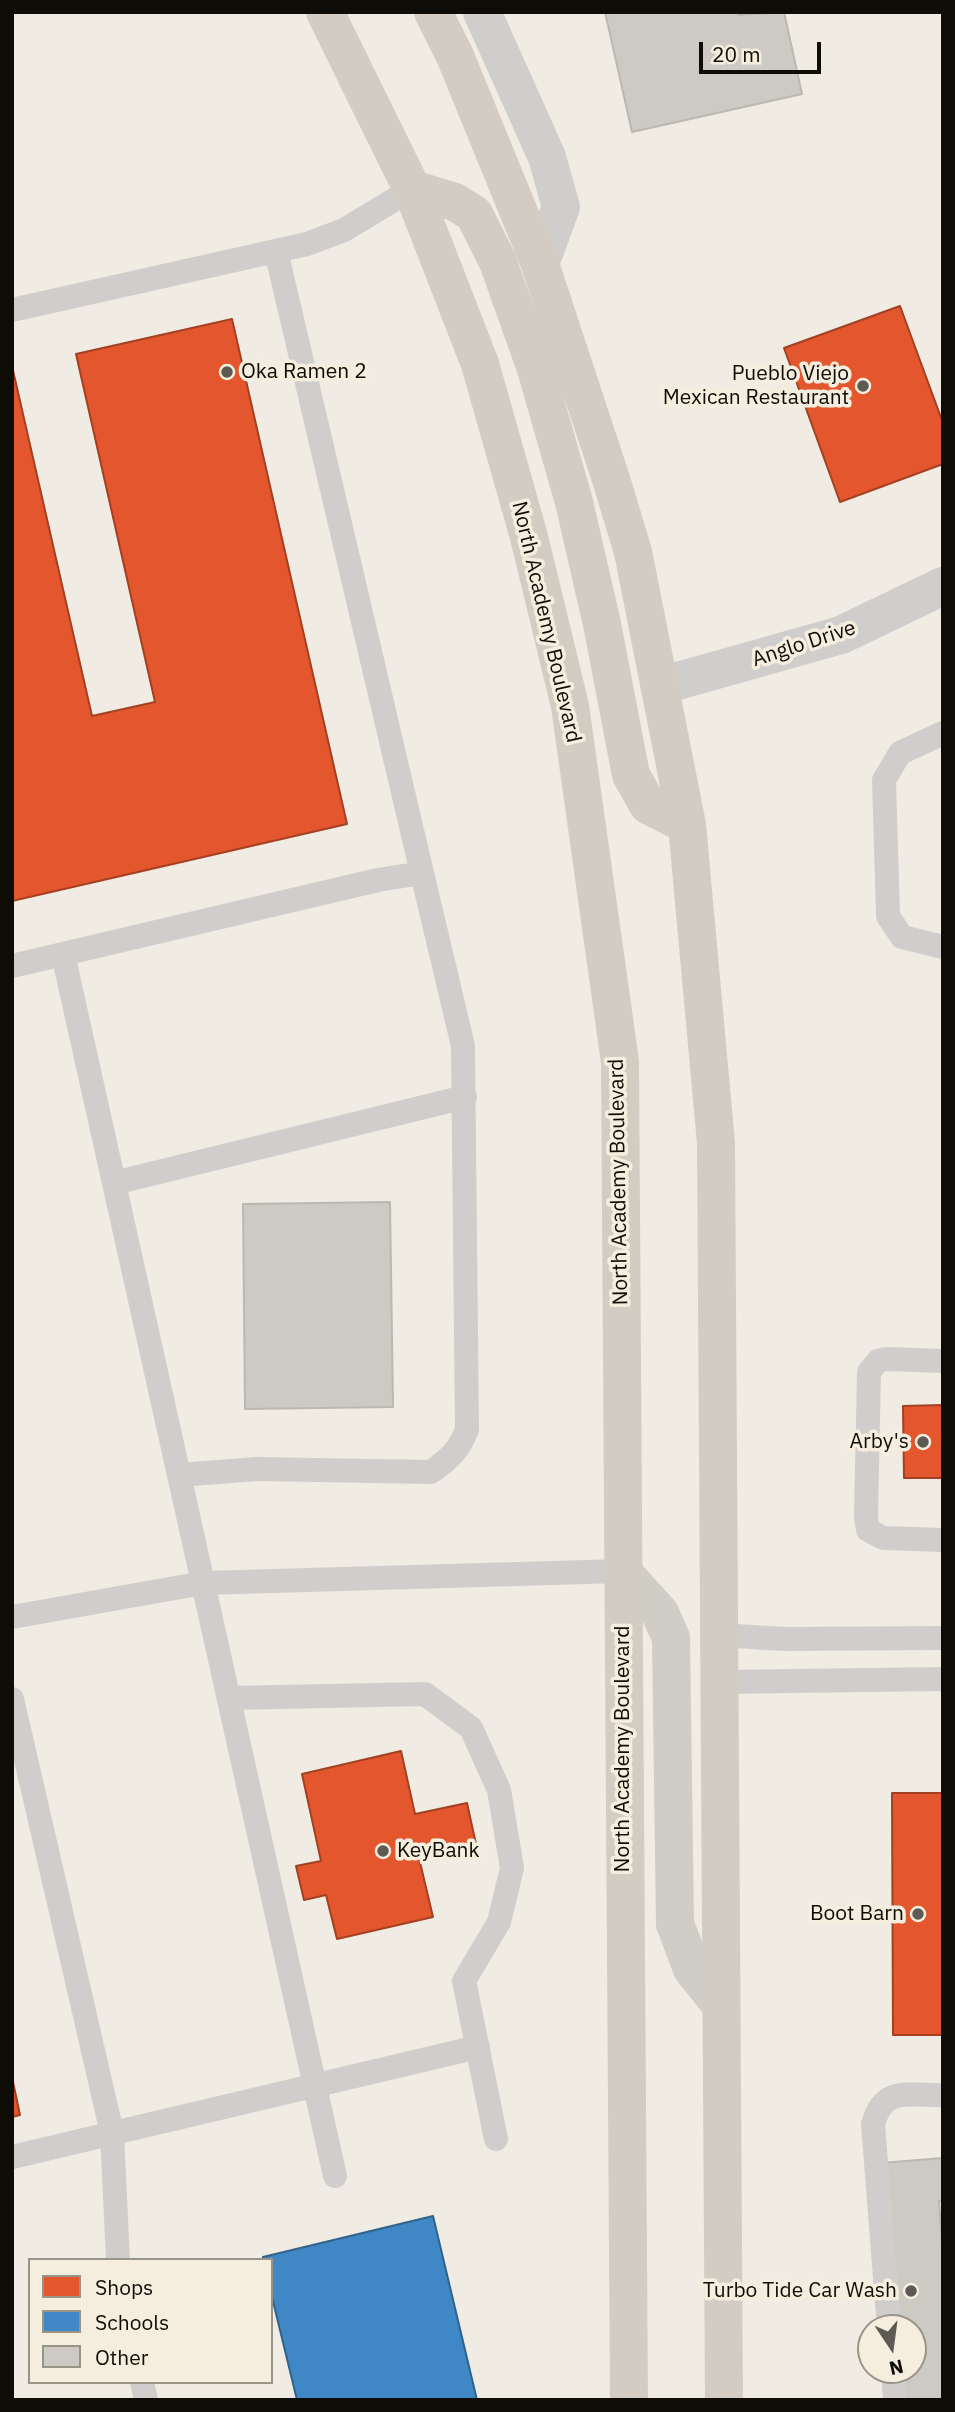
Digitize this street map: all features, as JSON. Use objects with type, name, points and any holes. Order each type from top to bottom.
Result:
[{"type":"highway","name":"North Academy Boulevard","points":[[325,12],[412,189],[480,364],[529,537],[570,706],[620,1062],[629,2400]]},
{"type":"highway","points":[[433,12],[455,56],[563,325],[633,552],[687,825],[716,1143],[724,2400]]},
{"type":"highway","points":[[412,189],[455,202],[474,214],[498,262],[536,369],[574,502],[602,624],[631,775],[648,805],[687,825]]},
{"type":"main road","points":[[622,1571],[660,1614],[671,1638],[675,1923],[692,1969],[721,2005]]},
{"type":"street","points":[[482,12],[547,157],[561,207],[540,264]]},
{"type":"street","name":"Anglo Drive","points":[[660,686],[841,635],[943,586]]},
{"type":"lane","points":[[12,310],[275,251],[344,230],[412,189]]},
{"type":"lane","points":[[179,1475],[257,1469],[431,1472],[451,1458],[462,1444],[467,1429],[463,1046],[275,251]]},
{"type":"lane","points":[[943,733],[900,752],[884,780],[888,916],[902,937],[943,947]]},
{"type":"lane","points":[[12,966],[378,880],[422,873]]},
{"type":"lane","points":[[63,954],[335,2176]]},
{"type":"lane","points":[[114,1183],[465,1097]]},
{"type":"lane","points":[[943,1361],[886,1359],[878,1361],[869,1372],[866,1503],[868,1530],[877,1537],[943,1539]]},
{"type":"lane","points":[[12,1617],[203,1583],[622,1571]]},
{"type":"lane","points":[[719,1635],[783,1639],[943,1637]]},
{"type":"lane","points":[[719,1682],[943,1679]]},
{"type":"lane","points":[[229,1698],[425,1694],[471,1728],[499,1790],[512,1868],[499,1922],[464,1981],[496,2139]]},
{"type":"lane","points":[[12,1699],[112,2133],[118,2258]]},
{"type":"lane","points":[[12,2157],[478,2047]]},
{"type":"lane","points":[[888,2314],[873,2124],[878,2105],[890,2096],[943,2095]]},
{"type":"building: Shops","name":"Pueblo Viejo Mexican Restaurant","points":[[900,306],[943,423],[943,464],[840,502],[784,348]]},
{"type":"building: Shops","points":[[232,319],[347,824],[12,901],[12,366],[92,716],[155,702],[76,354]]},
{"type":"building: Shops","name":"Arby's","points":[[943,1405],[943,1478],[904,1478],[903,1406]]},
{"type":"building: Shops","name":"KeyBank","points":[[401,1751],[415,1814],[467,1803],[476,1844],[419,1858],[433,1917],[337,1939],[326,1895],[304,1900],[296,1866],[321,1861],[302,1774]]},
{"type":"building: Shops","name":"Boot Barn","points":[[892,1793],[943,1793],[943,2035],[893,2035]]},
{"type":"building: Shops","points":[[12,2077],[20,2115],[12,2117]]},
{"type":"building: Schools","points":[[433,2216],[477,2400],[297,2400],[273,2301],[273,2258],[263,2257]]},
{"type":"building: Other","points":[[605,12],[738,12],[738,15],[784,12],[802,94],[632,132]]},
{"type":"building: Other","points":[[390,1202],[393,1407],[245,1409],[243,1204]]},
{"type":"building: Other","name":"Turbo Tide Car Wash","points":[[943,2158],[943,2201],[939,2201],[943,2255],[943,2400],[887,2400],[886,2384],[927,2384],[927,2314],[880,2314],[869,2164]]},
{"type":"place","name":"Oka Ramen 2","points":[[227,372]]},
{"type":"place","name":"Pueblo Viejo Mexican Restaurant","points":[[863,386]]},
{"type":"place","name":"Arby's","points":[[923,1442]]},
{"type":"place","name":"KeyBank","points":[[383,1851]]},
{"type":"place","name":"Boot Barn","points":[[918,1914]]},
{"type":"place","name":"Turbo Tide Car Wash","points":[[911,2291]]}]
